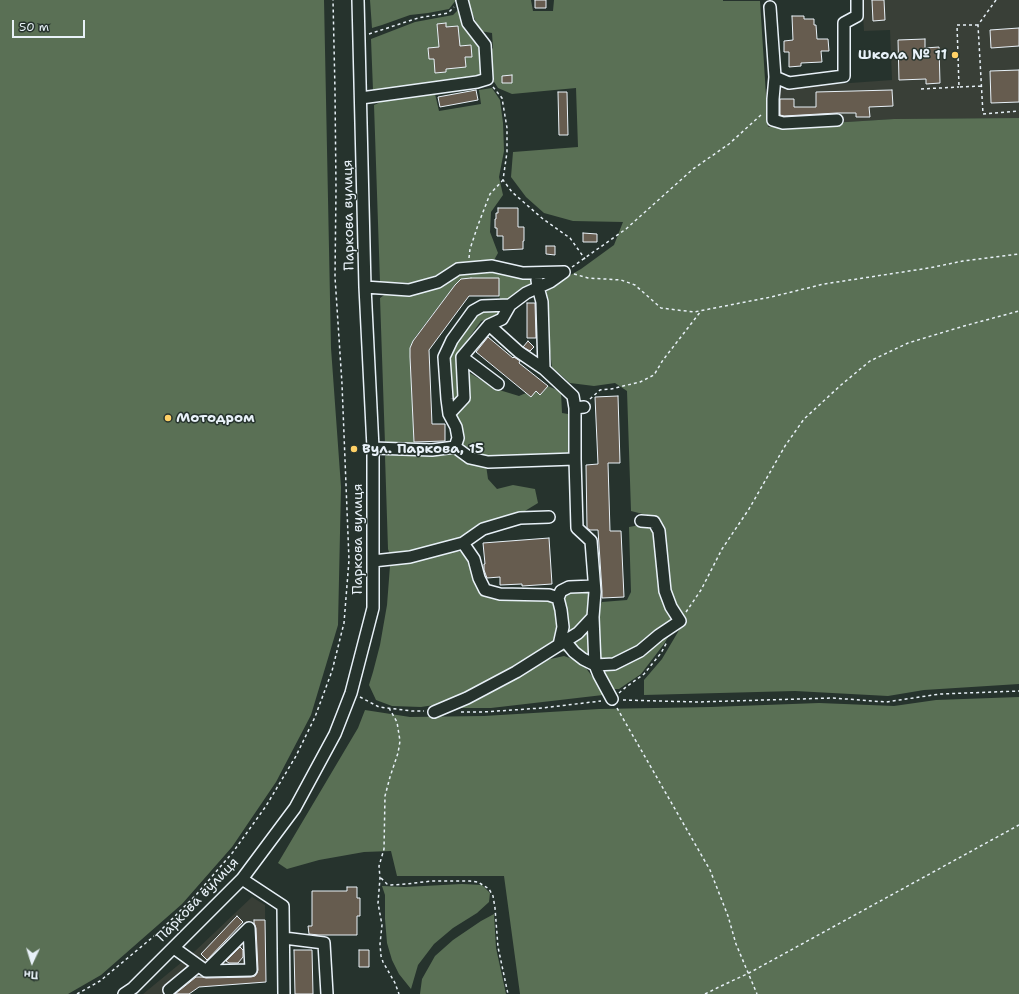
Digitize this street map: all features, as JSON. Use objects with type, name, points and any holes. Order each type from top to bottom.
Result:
[{"type":"street","name":"Паркова вулиця","points":[[124,994],[133,988],[242,879],[295,808],[335,734],[351,693],[373,608],[373,448],[365,287],[358,0]]},
{"type":"street","points":[[775,77],[789,83],[844,76],[844,23],[857,16],[857,0]]},
{"type":"street","points":[[361,98],[487,80],[485,45],[468,23],[459,2]]},
{"type":"street","points":[[770,6],[775,77],[772,99],[773,120],[783,123],[837,120]]},
{"type":"street","points":[[365,287],[408,290],[438,282],[458,269],[492,266],[523,273],[564,272]]},
{"type":"street","points":[[449,414],[464,398],[462,357],[489,325],[502,319],[510,305],[526,293],[550,282],[564,272]]},
{"type":"street","points":[[532,273],[537,280],[542,302],[544,369]]},
{"type":"street","points":[[455,447],[458,438],[456,427],[449,414],[444,357],[452,340],[473,311],[482,306],[510,305]]},
{"type":"street","points":[[489,325],[519,352],[544,369],[573,396],[580,408],[575,459],[577,528],[591,541],[594,586],[593,617],[595,665],[612,699]]},
{"type":"street","points":[[462,357],[498,384]]},
{"type":"street","points":[[373,448],[432,450],[455,447],[470,458],[488,462],[575,459]]},
{"type":"street","points":[[373,561],[410,557],[463,543],[483,530],[520,518],[549,517]]},
{"type":"street","points":[[562,643],[583,659],[595,665],[614,664],[640,651],[659,635],[680,621],[671,607],[666,591],[659,531],[654,522],[640,521]]},
{"type":"street","points":[[463,543],[474,559],[479,578],[485,590],[500,594],[548,595],[558,598]]},
{"type":"street","points":[[562,643],[563,628],[558,598],[561,591],[569,587],[594,586]]},
{"type":"street","points":[[434,712],[474,694],[516,672],[578,633],[593,617]]},
{"type":"street","points":[[242,879],[283,906],[284,994]]},
{"type":"street","points":[[169,990],[202,968],[217,960],[249,928],[251,970],[202,968],[174,948]]},
{"type":"street","points":[[284,938],[324,943],[326,994]]},
{"type":"path","points":[[77,994],[100,981],[160,932],[196,895],[233,852],[266,806],[296,756],[315,717],[332,671],[341,637],[344,623],[349,560],[342,384],[335,277],[336,189],[333,0]]},
{"type":"path","points":[[996,0],[978,25],[983,114],[1019,111]]},
{"type":"path","points":[[359,37],[418,18],[448,13],[459,2]]},
{"type":"path","points":[[959,87],[957,25],[978,25]]},
{"type":"path","points":[[469,268],[470,249],[490,194],[503,180],[507,152],[507,128],[502,98],[487,80]]},
{"type":"path","points":[[921,89],[982,86]]},
{"type":"path","points":[[564,272],[626,229],[693,169],[729,144],[773,105]]},
{"type":"path","points":[[503,180],[512,192],[543,219],[570,238],[585,258]]},
{"type":"path","points":[[564,272],[588,278],[621,280],[635,285],[661,308],[694,312],[771,297],[824,284],[929,268],[963,261],[1019,254]]},
{"type":"path","points":[[580,408],[600,390],[640,382],[654,375],[663,360],[701,311]]},
{"type":"path","points":[[680,621],[701,590],[722,549],[749,509],[785,446],[804,419],[841,385],[870,361],[908,343],[1019,311]]},
{"type":"path","points":[[612,699],[644,674],[661,653],[668,640]]},
{"type":"path","points":[[455,712],[483,712],[542,708],[612,699],[697,702],[833,698],[886,702],[940,694],[1019,691]]},
{"type":"path","points":[[351,693],[379,707],[434,712]]},
{"type":"path","points":[[612,699],[710,870],[728,916],[736,944],[757,994]]},
{"type":"path","points":[[389,708],[397,722],[400,741],[398,753],[385,796],[384,849],[380,866],[378,903],[382,925],[380,944],[381,956],[399,994]]},
{"type":"path","points":[[705,994],[748,973],[1019,825]]},
{"type":"path","points":[[380,878],[387,884],[391,885],[432,881],[470,881],[478,882],[490,889],[496,908],[498,947],[508,994]]},
{"type":"shaded area","name":"Школа № 11","points":[[862,0],[1019,0],[1019,118],[894,119],[768,127],[766,89],[892,80],[890,30],[864,31]]},
{"type":"shaded area","points":[[252,897],[265,905],[266,982],[199,987],[189,994],[143,994],[193,953]]},
{"type":"green space","name":"Мотодром","points":[[0,0],[324,0],[331,348],[341,487],[338,625],[311,715],[276,782],[232,847],[182,904],[101,975],[68,994],[0,994]]},
{"type":"green space","points":[[370,0],[456,0],[449,9],[410,15],[372,28]]},
{"type":"green space","points":[[468,0],[531,0],[533,11],[553,11],[554,0],[760,1],[768,127],[894,119],[1019,118],[1019,684],[924,690],[888,696],[795,691],[644,695],[644,680],[662,659],[685,620],[676,608],[670,589],[669,565],[659,518],[631,511],[627,391],[615,383],[594,386],[570,383],[552,367],[548,336],[546,289],[581,269],[614,245],[623,222],[573,221],[544,213],[526,197],[511,177],[513,152],[578,147],[576,88],[512,94],[498,88],[491,77],[489,52],[493,48],[492,33],[480,31],[468,4]]},
{"type":"green space","points":[[462,6],[482,47],[484,74],[477,79],[376,92],[373,90],[371,39],[415,22],[453,15]]},
{"type":"green space","points":[[492,88],[500,100],[504,151],[499,177],[503,195],[491,212],[490,232],[498,253],[493,262],[479,261],[459,263],[437,275],[413,283],[380,282],[374,105],[383,101],[435,94],[439,111],[481,104],[479,90]]},
{"type":"green space","points":[[474,270],[495,270],[533,279],[534,286],[510,301],[501,301],[499,296],[499,278],[471,278],[461,280],[455,285],[416,336],[410,348],[414,443],[385,444],[380,298],[387,293],[418,293],[428,291],[436,288],[452,276]]},
{"type":"green space","points":[[485,311],[502,311],[499,315],[481,321],[457,357],[458,399],[452,404],[448,361],[452,348],[474,318]]},
{"type":"green space","points":[[468,372],[496,389],[519,396],[536,391],[541,394],[548,386],[561,392],[562,413],[568,414],[572,419],[569,455],[502,457],[485,456],[463,445],[462,430],[455,415]]},
{"type":"green space","points":[[455,452],[486,465],[488,479],[497,489],[513,485],[535,489],[538,503],[520,514],[477,525],[462,537],[411,554],[390,555],[388,549],[385,456],[391,453]]},
{"type":"green space","points":[[646,524],[653,529],[671,621],[659,632],[620,659],[599,662],[595,617],[602,602],[627,600],[631,592],[629,527]]},
{"type":"green space","points":[[453,550],[464,553],[478,584],[546,600],[556,605],[559,619],[557,639],[550,648],[447,703],[421,707],[392,706],[376,700],[369,685],[380,645],[387,605],[390,566]]},
{"type":"green space","points":[[591,591],[590,617],[571,633],[566,624],[564,607],[565,593]]},
{"type":"green space","points":[[591,625],[593,659],[557,650]]},
{"type":"green space","points":[[671,632],[664,644],[641,674],[619,689],[612,689],[600,669]]},
{"type":"green space","points":[[564,656],[578,661],[586,668],[601,689],[603,695],[491,708],[456,708],[474,700],[546,660]]},
{"type":"green space","points":[[1019,697],[1019,994],[520,994],[504,876],[397,876],[391,851],[364,852],[319,860],[287,869],[278,863],[358,728],[365,710],[410,717],[484,716],[599,709],[819,703],[894,706],[936,700]]},
{"type":"green space","points":[[462,884],[482,885],[490,893],[489,902],[477,913],[453,928],[434,944],[418,965],[411,989],[399,974],[392,960],[387,943],[385,895],[382,886],[405,887]]},
{"type":"green space","points":[[494,914],[496,948],[506,994],[420,994],[422,979],[435,956],[453,940]]},
{"type":"building","points":[[535,0],[546,0],[546,8],[535,8]]},
{"type":"building","points":[[872,0],[884,0],[885,20],[873,21]]},
{"type":"building","points":[[792,16],[804,16],[804,19],[814,19],[817,39],[828,39],[829,51],[821,51],[822,62],[801,63],[801,66],[789,67],[789,52],[784,52],[784,41],[793,40]]},
{"type":"building","points":[[446,23],[446,27],[458,26],[460,46],[471,45],[472,57],[465,57],[466,67],[446,69],[446,72],[435,73],[434,59],[429,59],[428,48],[439,47],[437,24]]},
{"type":"building","points":[[1019,28],[1019,46],[991,48],[990,30]]},
{"type":"building","points":[[925,39],[925,48],[939,47],[940,83],[926,84],[926,79],[899,80],[898,40]]},
{"type":"building","points":[[1019,70],[1019,102],[991,103],[990,71]]},
{"type":"building","points":[[512,75],[512,83],[502,83],[502,76]]},
{"type":"building","points":[[476,90],[478,100],[440,107],[438,97]]},
{"type":"building","points":[[892,90],[893,106],[869,107],[870,117],[856,117],[856,113],[780,115],[780,99],[794,99],[794,107],[816,107],[816,92]]},
{"type":"building","points":[[558,92],[567,92],[568,135],[559,135]]},
{"type":"building","points":[[498,208],[518,208],[518,227],[524,227],[523,249],[503,250],[503,236],[497,236],[497,228],[495,228],[495,219],[496,213],[498,213]]},
{"type":"building","points":[[583,233],[597,234],[597,242],[583,242]]},
{"type":"building","points":[[546,246],[555,246],[555,255],[546,254]]},
{"type":"building","points":[[499,278],[499,296],[469,296],[429,350],[432,424],[445,424],[445,441],[414,442],[410,348],[413,341],[455,285],[461,279]]},
{"type":"building","points":[[527,303],[535,303],[536,338],[527,338]]},
{"type":"building","points":[[488,337],[513,358],[514,357],[520,361],[519,363],[548,386],[540,395],[536,391],[531,397],[476,352]]},
{"type":"building","points":[[528,341],[534,347],[530,351],[523,347]]},
{"type":"building","points":[[618,396],[620,463],[608,463],[610,531],[621,531],[624,597],[602,598],[598,530],[590,530],[587,528],[586,465],[598,464],[595,397]]},
{"type":"building","points":[[549,538],[552,584],[522,586],[522,584],[500,585],[500,577],[487,578],[484,570],[485,564],[483,543]]},
{"type":"building","points":[[347,887],[357,887],[357,898],[360,898],[360,916],[357,916],[357,935],[309,934],[308,926],[312,926],[312,891],[347,891]]},
{"type":"building","points":[[237,916],[243,922],[207,960],[201,954]]},
{"type":"building","points":[[254,920],[265,920],[266,982],[199,987],[189,994],[175,994],[196,977],[255,976],[258,970],[256,928]]},
{"type":"building","points":[[240,947],[243,950],[243,957],[238,963],[229,963],[226,961]]},
{"type":"building","points":[[294,950],[312,950],[313,994],[295,994]]},
{"type":"building","points":[[359,950],[369,950],[369,967],[359,967]]},
{"type":"place","name":"Школа № 11","points":[[955,55]]},
{"type":"place","name":"Мотодром","points":[[168,418]]},
{"type":"place","name":"Вул. Паркова, 15","points":[[354,449]]}]
